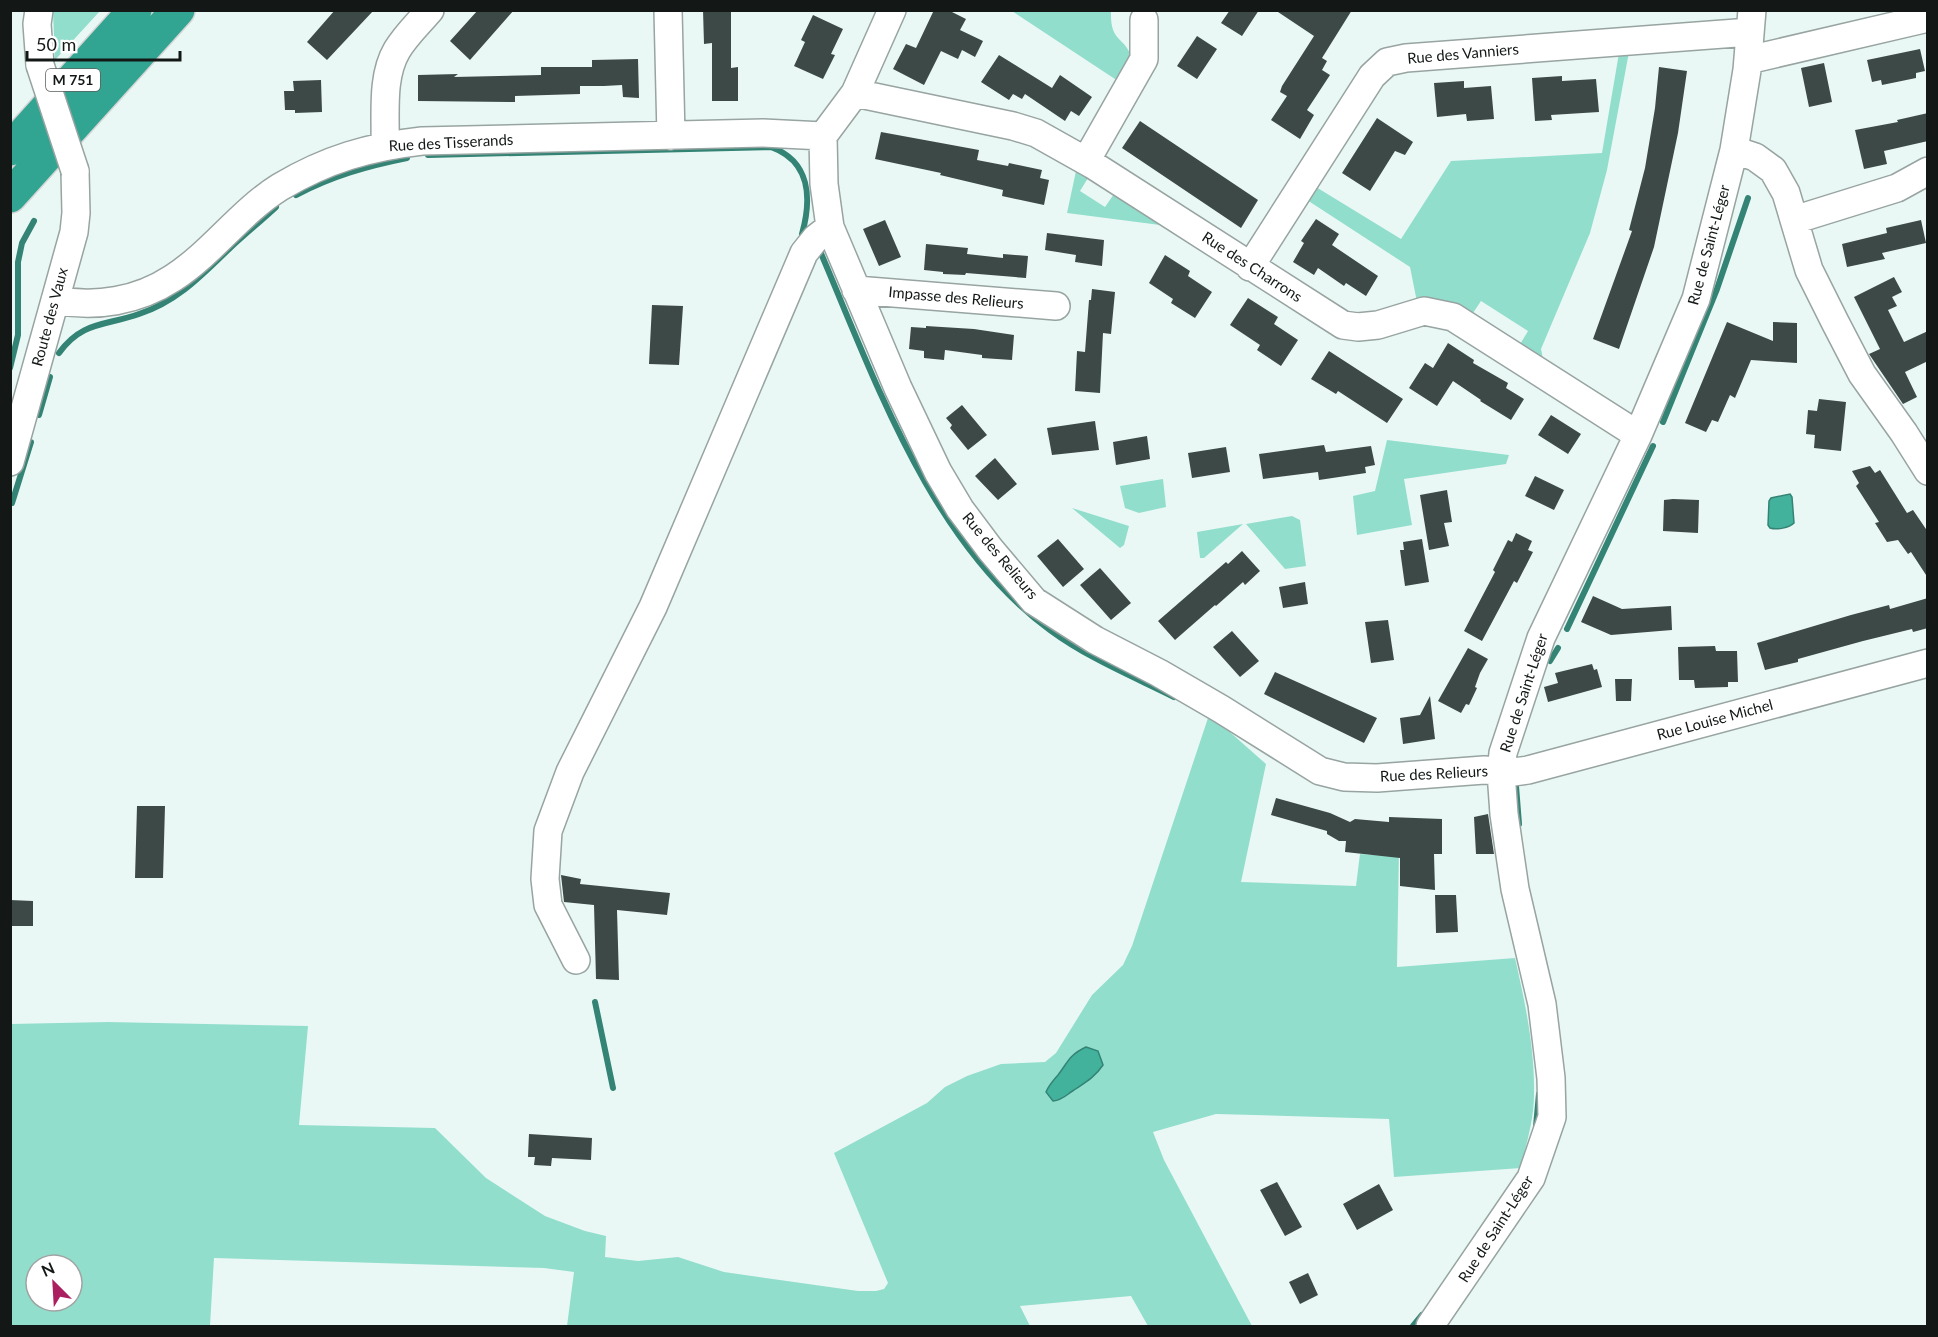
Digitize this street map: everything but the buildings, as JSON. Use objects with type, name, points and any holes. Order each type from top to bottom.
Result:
[{"type":"highway","name":"M 751","points":[[10,149],[135,10]]},
{"type":"highway","name":"M 751","points":[[10,196],[178,10]]},
{"type":"street","name":"Route des Vaux","points":[[10,462],[74,232],[76,213],[75,171],[40,65],[39,10]]},
{"type":"street","points":[[385,145],[386,84],[389,65],[398,48],[430,10]]},
{"type":"street","points":[[668,10],[670,136]]},
{"type":"street","points":[[823,136],[855,93],[892,10]]},
{"type":"street","points":[[1748,60],[1928,18]]},
{"type":"street","points":[[1086,161],[1144,59],[1144,20]]},
{"type":"street","name":"Rue de Saint-Léger","points":[[1430,1326],[1531,1178],[1552,1117],[1551,1078],[1542,1004],[1515,889],[1504,814],[1501,772],[1503,753],[1541,638],[1638,435],[1696,299],[1734,150],[1748,60],[1751,21]]},
{"type":"street","name":"Rue des Vanniers","points":[[1250,267],[1372,76],[1387,62],[1406,58],[1751,21]]},
{"type":"street","name":"Rue des Charrons","points":[[855,93],[1013,126],[1036,133],[1086,161],[1343,325],[1358,327],[1378,325],[1424,311],[1454,317],[1638,435]]},
{"type":"street","name":"Rue des Tisserands","points":[[55,300],[86,305],[107,303],[151,290],[173,278],[197,259],[250,208],[280,188],[316,168],[385,145],[422,141],[763,133],[823,136]]},
{"type":"street","name":"Rue des Relieurs","points":[[823,136],[824,184],[830,227],[902,397],[938,472],[960,509],[1034,601],[1095,640],[1221,709],[1320,771],[1344,777],[1377,778],[1484,770],[1501,772]]},
{"type":"street","points":[[1734,150],[1755,157],[1773,170],[1786,193],[1809,270],[1862,374],[1928,471]]},
{"type":"street","points":[[1794,220],[1897,188],[1928,171]]},
{"type":"street","points":[[576,960],[548,905],[545,879],[548,831],[557,802],[653,607],[804,253],[816,238],[830,227]]},
{"type":"street","name":"Impasse des Relieurs","points":[[856,290],[1056,306]]},
{"type":"street","name":"Rue Louise Michel","points":[[1501,772],[1528,770],[1928,663]]},
{"type":"shaded area","points":[[53,11],[100,11],[55,60]]},
{"type":"shaded area","points":[[1012,11],[1111,11],[1115,34],[1125,45],[1132,58],[1121,83]]},
{"type":"shaded area","points":[[1629,52],[1607,170],[1590,233],[1541,349],[1543,359],[1519,346],[1528,331],[1481,301],[1471,316],[1446,303],[1417,302],[1410,267],[1307,200],[1316,187],[1401,239],[1451,161],[1602,153],[1619,53]]},
{"type":"shaded area","points":[[1076,171],[1088,178],[1080,191],[1105,207],[1114,194],[1160,225],[1067,213]]},
{"type":"shaded area","points":[[1387,440],[1509,455],[1506,464],[1404,479],[1412,525],[1357,535],[1353,496],[1375,491]]},
{"type":"shaded area","points":[[1163,479],[1166,507],[1139,513],[1125,508],[1120,486]]},
{"type":"shaded area","points":[[1790,494],[1794,523],[1783,528],[1770,528],[1768,525],[1769,501],[1771,498]]},
{"type":"shaded area","points":[[1072,508],[1129,526],[1124,545],[1120,548]]},
{"type":"shaded area","points":[[1292,516],[1300,520],[1306,566],[1285,569],[1246,524]]},
{"type":"shaded area","points":[[1243,524],[1204,558],[1200,558],[1197,532]]},
{"type":"shaded area","points":[[1208,718],[1223,726],[1266,764],[1241,882],[1356,886],[1360,854],[1373,855],[1375,843],[1399,848],[1397,967],[1515,958],[1529,1026],[1534,1078],[1533,1114],[1521,1168],[1394,1177],[1389,1119],[1216,1114],[1153,1132],[1164,1160],[1252,1326],[1148,1326],[1131,1296],[1020,1306],[1030,1326],[567,1326],[574,1272],[544,1268],[214,1258],[210,1326],[11,1326],[10,1024],[108,1022],[308,1026],[299,1125],[435,1128],[486,1178],[545,1216],[606,1236],[605,1257],[638,1261],[678,1257],[724,1272],[858,1291],[876,1291],[884,1289],[888,1283],[834,1153],[927,1103],[945,1087],[967,1076],[1001,1064],[1045,1062],[1056,1053],[1092,995],[1123,965],[1132,946]]},
{"type":"shaded area","points":[[1086,1047],[1098,1051],[1103,1065],[1086,1082],[1062,1098],[1053,1101],[1046,1092],[1048,1087],[1072,1056]]},
{"type":"waterway","points":[[428,155],[771,147],[794,161],[805,182],[807,207],[802,234]]},
{"type":"waterway","points":[[296,195],[350,172],[407,158]]},
{"type":"waterway","points":[[1663,422],[1717,289],[1748,198]]},
{"type":"waterway","points":[[59,353],[76,335],[85,330],[153,309],[178,294],[276,207]]},
{"type":"waterway","points":[[10,368],[18,335],[18,262],[22,243],[34,221]]},
{"type":"waterway","points":[[815,253],[820,251],[886,406],[911,457],[940,506],[972,552],[1008,594],[1050,630],[1095,658],[1174,697]]},
{"type":"waterway","points":[[39,415],[50,377]]},
{"type":"waterway","points":[[12,503],[31,442]]},
{"type":"waterway","points":[[1567,629],[1653,446]]},
{"type":"waterway","points":[[1550,661],[1558,648]]},
{"type":"waterway","points":[[1516,786],[1519,824]]},
{"type":"waterway","points":[[595,1002],[613,1088]]},
{"type":"waterway","points":[[1536,1126],[1539,1094]]},
{"type":"waterway","points":[[1413,1326],[1422,1315]]}]
